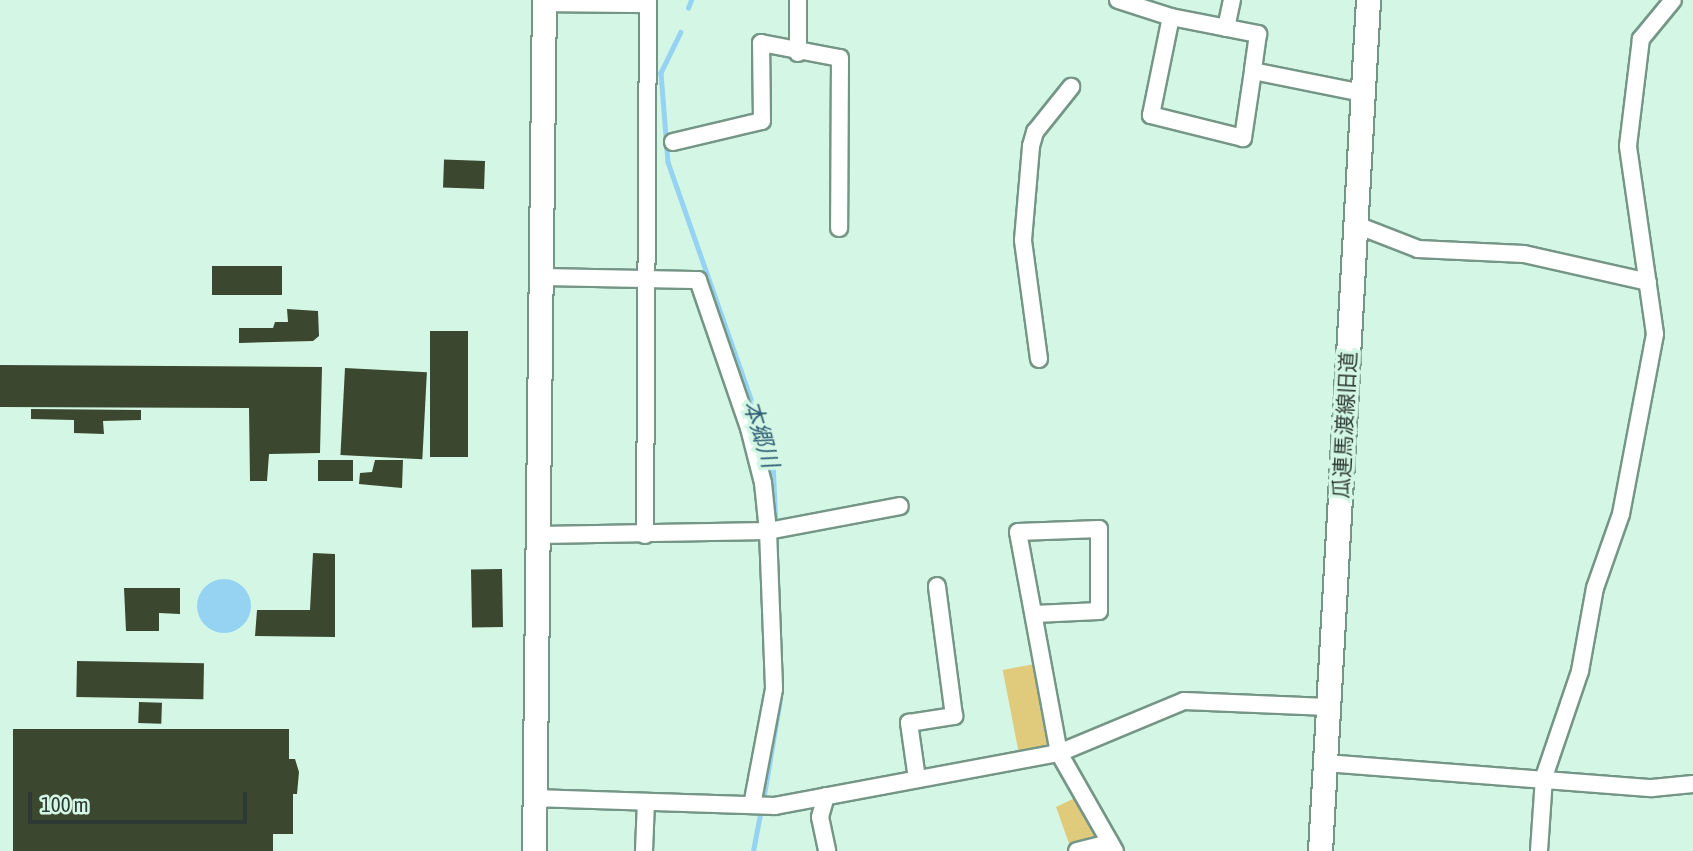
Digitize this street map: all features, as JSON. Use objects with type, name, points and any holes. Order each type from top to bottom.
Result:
[{"type":"street","points":[[797,53],[798,0]]},
{"type":"street","points":[[1118,0],[1171,17],[1258,34],[1243,138],[1151,115],[1171,17]]},
{"type":"street","points":[[1226,28],[1232,0]]},
{"type":"street","name":"瓜連馬渡線旧道","points":[[1320,851],[1368,0]]},
{"type":"street","points":[[1539,851],[1544,778],[1580,671],[1595,588],[1621,514],[1656,334],[1628,146],[1641,39],[1672,0]]},
{"type":"street","points":[[534,851],[540,535],[539,277],[544,2],[648,2],[645,535]]},
{"type":"street","points":[[673,142],[762,121],[761,43],[797,53],[840,58],[839,228]]},
{"type":"street","points":[[1253,71],[1362,93]]},
{"type":"street","points":[[1039,359],[1023,240],[1031,146],[1035,132],[1072,88]]},
{"type":"street","points":[[1354,224],[1418,249],[1524,254],[1648,282]]},
{"type":"street","points":[[539,277],[698,280],[749,428],[763,484],[768,531],[774,689],[752,805]]},
{"type":"street","points":[[540,535],[768,531],[900,506]]},
{"type":"street","points":[[1034,614],[1099,611],[1099,529],[1018,532],[1059,753],[1113,847],[1077,851]]},
{"type":"street","points":[[917,779],[909,723],[954,716],[937,586]]},
{"type":"street","points":[[534,798],[775,806],[1059,753],[1184,701],[1328,707]]},
{"type":"street","points":[[1325,763],[1652,788],[1693,784]]},
{"type":"street","points":[[826,796],[820,817],[827,851]]},
{"type":"street","points":[[645,851],[646,802]]},
{"type":"shaded area","points":[[1039,663],[1056,748],[1019,755],[1003,670]]},
{"type":"shaded area","points":[[1081,795],[1105,839],[1071,849],[1056,807]]},
{"type":"water","points":[[224,579],[243,587],[251,606],[243,625],[224,633],[205,625],[197,606],[205,587]]},
{"type":"building","points":[[444,160],[485,161],[484,189],[443,188]]},
{"type":"building","points":[[212,266],[282,266],[282,295],[212,295]]},
{"type":"building","points":[[287,309],[318,311],[319,336],[313,341],[239,343],[239,328],[273,328],[275,322],[288,322]]},
{"type":"building","points":[[430,331],[468,331],[468,457],[430,457]]},
{"type":"building","points":[[0,365],[322,367],[320,453],[269,454],[267,481],[250,481],[249,408],[0,407]]},
{"type":"building","points":[[345,368],[427,372],[422,459],[340,455]]},
{"type":"building","points":[[31,409],[141,410],[141,420],[103,421],[104,434],[74,433],[74,420],[31,419]]},
{"type":"building","points":[[318,460],[353,460],[353,481],[318,481]]},
{"type":"building","points":[[375,460],[403,460],[402,488],[359,484],[360,473],[372,472]]},
{"type":"building","points":[[313,553],[335,554],[335,637],[255,636],[257,610],[310,610]]},
{"type":"building","points":[[502,569],[503,627],[472,628],[471,570]]},
{"type":"building","points":[[124,588],[180,588],[180,614],[159,613],[159,631],[126,631]]},
{"type":"building","points":[[77,661],[204,663],[203,699],[76,697]]},
{"type":"building","points":[[139,702],[162,703],[161,724],[138,723]]},
{"type":"building","points":[[13,729],[289,729],[289,759],[295,759],[299,772],[297,794],[293,794],[293,834],[273,834],[273,851],[13,851]]},
{"type":"waterway","name":"本郷川","points":[[688,8],[691,0]]},
{"type":"waterway","name":"本郷川","points":[[681,32],[661,73],[668,162],[773,462],[776,526]]},
{"type":"waterway","name":"本郷川","points":[[776,535],[781,690]]},
{"type":"waterway","name":"本郷川","points":[[763,801],[780,699]]},
{"type":"waterway","name":"本郷川","points":[[753,851],[761,809]]}]
